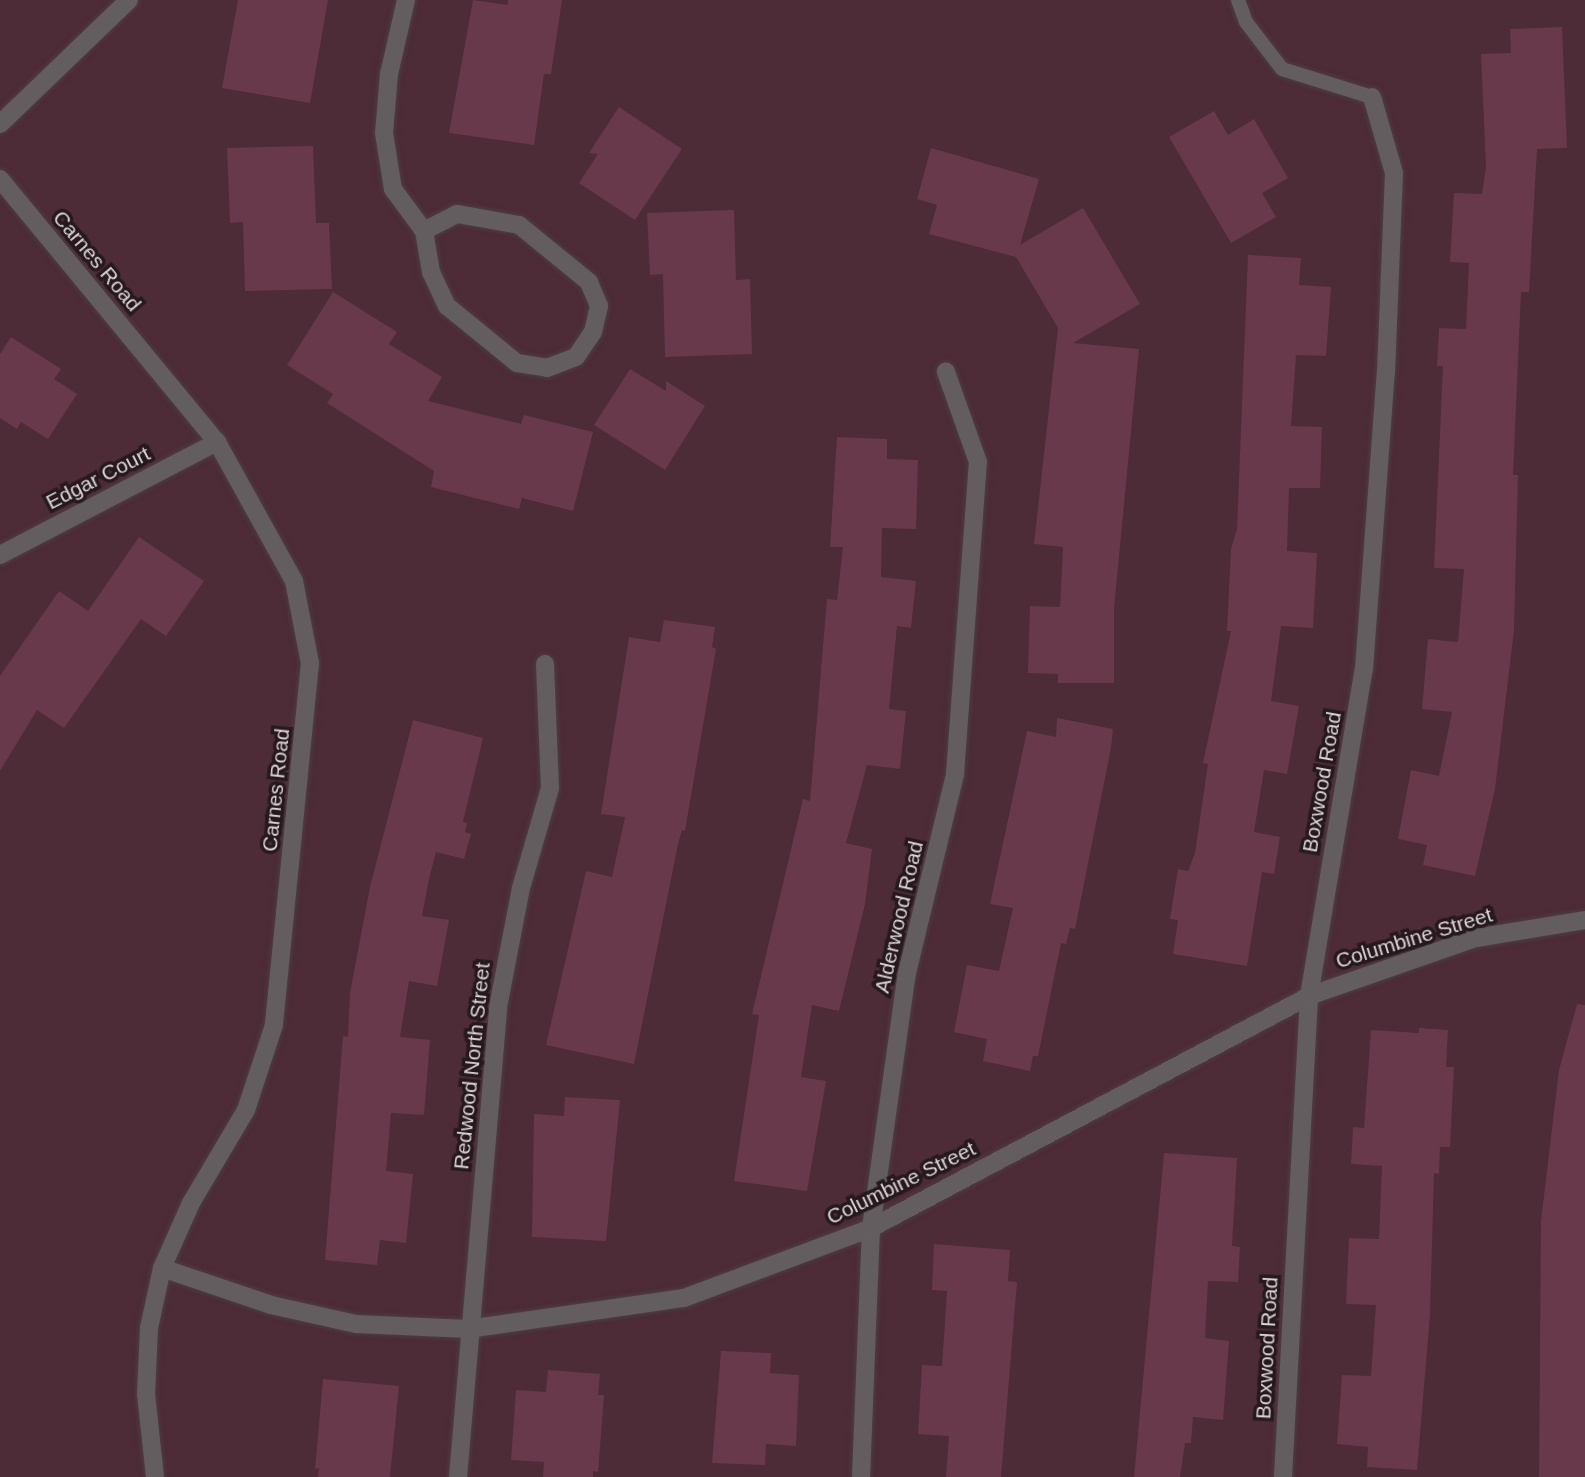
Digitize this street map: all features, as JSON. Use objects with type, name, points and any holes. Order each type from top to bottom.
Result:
[{"type":"street","points":[[0,124],[129,0]]},
{"type":"street","points":[[405,0],[389,74],[384,133],[393,189],[424,231],[431,272],[447,306],[517,363],[547,368],[576,357],[593,332],[599,306],[589,282],[519,225],[493,217],[457,214],[424,231]]},
{"type":"street","name":"Boxwood Road","points":[[1283,1477],[1309,996],[1364,669],[1375,539],[1394,173],[1372,97]]},
{"type":"street","name":"Carnes Road","points":[[0,179],[217,442],[294,581],[309,677],[274,1025],[246,1110],[191,1203],[162,1268],[149,1328],[146,1394],[155,1477]]},
{"type":"street","name":"Alderwood Road","points":[[861,1477],[871,1228],[907,973],[956,774],[978,462],[946,372]]},
{"type":"street","name":"Edgar Court","points":[[0,555],[217,442]]},
{"type":"street","name":"Redwood North Street","points":[[458,1477],[468,1329],[499,1002],[521,888],[550,788],[545,664]]},
{"type":"street","name":"Columbine Street","points":[[162,1268],[271,1305],[356,1324],[468,1329],[684,1297],[871,1228],[1309,996],[1476,938],[1585,920]]},
{"type":"lane","points":[[1238,0],[1246,22],[1282,69],[1372,97]]},
{"type":"shaded area","points":[[0,0],[1585,0],[1585,1477],[0,1477]]},
{"type":"building","points":[[238,0],[328,0],[310,103],[222,88]]},
{"type":"building","points":[[473,0],[508,5],[508,0],[562,0],[551,74],[544,74],[534,145],[449,133]]},
{"type":"building","points":[[1562,27],[1567,148],[1537,149],[1529,292],[1521,292],[1513,475],[1518,475],[1514,630],[1495,789],[1475,876],[1423,865],[1427,845],[1398,839],[1411,770],[1439,776],[1452,712],[1422,709],[1428,639],[1458,642],[1464,569],[1434,568],[1443,366],[1437,366],[1439,328],[1466,329],[1469,263],[1450,262],[1454,193],[1482,194],[1486,167],[1481,54],[1511,53],[1510,29]]},
{"type":"building","points":[[619,107],[682,149],[635,220],[579,183],[598,154],[589,153]]},
{"type":"building","points":[[1214,111],[1228,135],[1254,119],[1288,178],[1262,193],[1276,217],[1231,243],[1169,137]]},
{"type":"building","points":[[313,146],[316,223],[329,223],[332,289],[245,291],[243,222],[230,223],[227,148]]},
{"type":"building","points":[[931,148],[1039,179],[1020,245],[1083,208],[1140,304],[1073,343],[1139,349],[1114,608],[1114,683],[1058,683],[1058,674],[1028,673],[1030,606],[1060,607],[1063,547],[1034,544],[1058,328],[1016,257],[929,234],[937,205],[917,199]]},
{"type":"building","points":[[734,210],[736,280],[750,279],[752,354],[665,357],[663,274],[650,275],[647,213]]},
{"type":"building","points":[[1248,255],[1301,258],[1299,285],[1331,287],[1326,356],[1296,355],[1291,426],[1322,427],[1320,488],[1289,488],[1287,551],[1317,553],[1313,628],[1281,626],[1271,701],[1299,706],[1287,774],[1264,770],[1254,832],[1280,837],[1274,874],[1262,872],[1247,966],[1173,954],[1178,920],[1170,919],[1178,869],[1188,871],[1195,853],[1208,764],[1203,763],[1231,631],[1227,631],[1231,549],[1237,529]]},
{"type":"building","points":[[333,292],[397,332],[389,344],[442,377],[428,401],[521,424],[524,415],[593,432],[573,511],[522,498],[519,509],[431,487],[434,471],[327,403],[333,394],[287,365]]},
{"type":"building","points":[[11,337],[61,369],[54,379],[77,394],[48,439],[21,422],[17,429],[0,418],[0,354]]},
{"type":"building","points":[[630,369],[666,391],[666,381],[705,406],[665,470],[594,425]]},
{"type":"building","points":[[837,437],[887,439],[887,459],[918,460],[916,529],[882,528],[881,577],[916,581],[911,628],[897,626],[889,709],[906,711],[900,769],[867,765],[846,843],[872,849],[865,904],[839,1011],[812,1005],[801,1077],[826,1081],[807,1191],[734,1181],[759,1015],[752,1014],[803,799],[810,801],[827,599],[837,600],[843,547],[830,547]]},
{"type":"building","points":[[139,537],[204,581],[166,636],[141,619],[64,728],[37,710],[0,771],[0,676],[59,591],[88,611]]},
{"type":"building","points":[[664,620],[715,627],[712,647],[716,649],[685,831],[682,830],[678,844],[634,1064],[546,1045],[586,871],[612,877],[625,817],[601,814],[629,637],[660,642]]},
{"type":"building","points":[[1057,718],[1113,729],[1075,929],[1070,928],[1066,944],[1061,943],[1038,1056],[1033,1056],[1030,1071],[983,1061],[987,1039],[954,1032],[967,965],[999,971],[1013,908],[990,904],[1027,731],[1056,737]]},
{"type":"building","points":[[413,720],[483,738],[463,822],[467,823],[465,832],[471,834],[464,859],[436,852],[422,916],[449,920],[437,986],[409,981],[400,1037],[430,1040],[424,1115],[391,1113],[386,1171],[413,1174],[406,1243],[380,1240],[377,1265],[325,1260],[343,1036],[348,1037],[350,993],[370,887]]},
{"type":"building","points":[[1577,1004],[1585,1005],[1585,1477],[1539,1477],[1541,1221],[1559,1070]]},
{"type":"building","points":[[1419,1028],[1448,1030],[1446,1067],[1454,1067],[1450,1147],[1440,1147],[1439,1174],[1434,1173],[1430,1315],[1417,1470],[1367,1467],[1368,1447],[1337,1444],[1342,1375],[1371,1376],[1376,1305],[1346,1304],[1349,1238],[1379,1239],[1382,1166],[1351,1164],[1353,1127],[1364,1128],[1371,1030],[1419,1033]]},
{"type":"building","points":[[565,1097],[620,1100],[606,1241],[532,1237],[534,1114],[564,1116]]},
{"type":"building","points":[[1164,1153],[1237,1158],[1232,1246],[1240,1247],[1238,1282],[1208,1281],[1205,1338],[1229,1341],[1223,1420],[1193,1417],[1191,1443],[1185,1443],[1180,1477],[1134,1477]]},
{"type":"building","points":[[934,1244],[1010,1250],[1008,1281],[1017,1282],[1001,1477],[946,1477],[949,1436],[918,1434],[922,1365],[942,1366],[947,1291],[932,1290]]},
{"type":"building","points":[[721,1351],[771,1353],[770,1373],[799,1375],[796,1446],[766,1444],[765,1465],[712,1463]]},
{"type":"building","points":[[548,1370],[600,1374],[598,1395],[604,1395],[598,1472],[593,1471],[593,1477],[543,1477],[544,1462],[511,1460],[516,1390],[546,1392]]},
{"type":"building","points":[[323,1379],[399,1386],[390,1477],[318,1477],[319,1468],[315,1469]]}]
